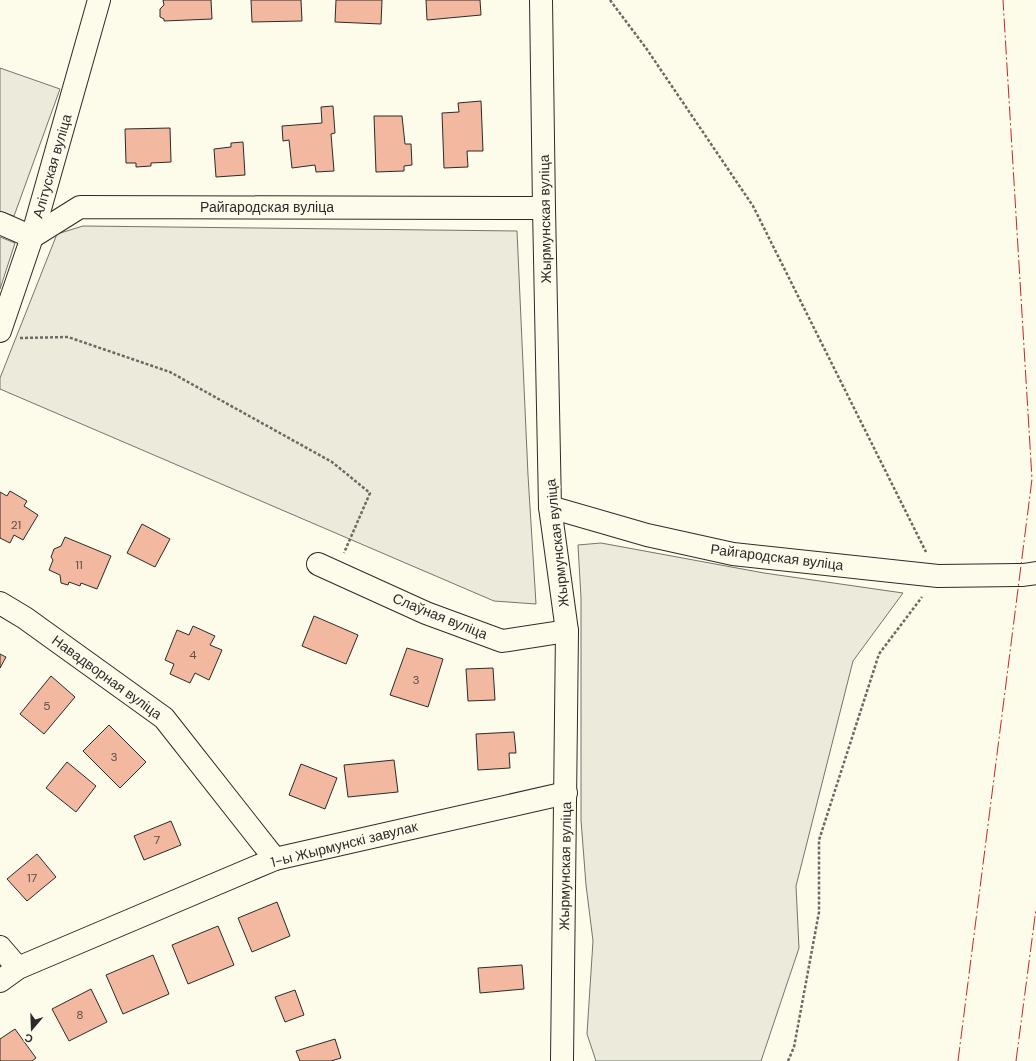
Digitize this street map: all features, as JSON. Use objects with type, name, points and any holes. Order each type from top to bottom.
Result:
[{"type":"street","name":"Алітуская вуліца","points":[[8,334],[32,237],[99,0]]},
{"type":"street","name":"Жырмунская вуліца","points":[[541,0],[550,506],[567,631],[562,1061]]},
{"type":"street","name":"Райгародская вуліца","points":[[32,237],[80,207],[544,208]]},
{"type":"street","points":[[0,223],[32,237]]},
{"type":"street","name":"Райгародская вуліца","points":[[550,506],[647,535],[733,554],[938,576],[1023,575],[1036,573]]},
{"type":"street","name":"Слаўная вуліца","points":[[327,568],[426,613],[502,640],[567,631]]},
{"type":"street","name":"Навадворная вуліца","points":[[0,603],[25,618],[164,718],[275,859]]},
{"type":"street","name":"1-ы Жырмунскі завулак","points":[[0,981],[18,968],[275,859],[566,792]]},
{"type":"street","points":[[0,947],[18,968]]},
{"type":"path","points":[[610,0],[646,48],[753,206],[938,576],[879,654],[819,840],[819,912],[794,1047],[788,1061]]},
{"type":"path","points":[[8,334],[68,337],[170,372],[332,462],[370,493],[327,568]]},
{"type":"shaded area","points":[[0,68],[60,89],[14,216],[0,212]]},
{"type":"shaded area","points":[[83,226],[517,231],[528,475],[536,604],[494,601],[0,389],[0,378],[57,234]]},
{"type":"shaded area","points":[[0,237],[15,243],[0,289]]},
{"type":"shaded area","points":[[601,543],[764,573],[903,593],[853,661],[796,886],[799,948],[761,1061],[596,1061],[587,1034],[593,941],[586,885],[581,820],[581,598],[578,545]]},
{"type":"building","points":[[163,0],[211,0],[212,19],[164,21],[164,19],[160,17],[160,9],[164,5]]},
{"type":"building","points":[[251,0],[301,0],[302,21],[252,22]]},
{"type":"building","points":[[336,0],[382,0],[381,24],[335,22]]},
{"type":"building","points":[[426,0],[480,0],[481,15],[427,20]]},
{"type":"building","points":[[481,101],[483,151],[467,151],[468,167],[444,168],[442,113],[459,112],[458,103]]},
{"type":"building","points":[[333,106],[335,133],[331,134],[334,171],[316,172],[315,165],[292,168],[289,140],[283,141],[282,126],[322,123],[321,107]]},
{"type":"building","points":[[374,116],[402,116],[405,144],[411,144],[412,165],[404,166],[404,171],[376,172]]},
{"type":"building","points":[[170,128],[171,162],[151,163],[151,166],[136,167],[136,163],[126,163],[125,129]]},
{"type":"building","points":[[243,142],[245,175],[216,177],[214,149],[231,147],[231,143]]},
{"type":"building","points":[[10,491],[27,501],[24,506],[38,515],[23,540],[14,535],[10,543],[0,538],[0,492],[7,496]]},
{"type":"building","points":[[142,524],[170,539],[155,567],[127,553]]},
{"type":"building","points":[[65,537],[111,556],[97,589],[81,583],[80,586],[69,582],[68,585],[61,583],[60,575],[49,570],[53,560],[51,557],[54,549],[61,546]]},
{"type":"building","points":[[314,616],[358,635],[346,664],[302,646]]},
{"type":"building","points":[[193,626],[215,636],[210,645],[222,650],[209,680],[195,673],[190,683],[170,674],[174,664],[165,660],[177,630],[189,635]]},
{"type":"building","points":[[407,648],[443,659],[428,707],[390,695]]},
{"type":"building","points":[[0,654],[6,657],[0,668]]},
{"type":"building","points":[[493,668],[495,700],[468,701],[466,669]]},
{"type":"building","points":[[51,676],[75,697],[44,734],[20,714]]},
{"type":"building","points":[[109,725],[146,762],[120,788],[83,751]]},
{"type":"building","points":[[514,732],[516,753],[509,753],[510,768],[478,770],[476,734]]},
{"type":"building","points":[[394,760],[398,792],[348,797],[344,765]]},
{"type":"building","points":[[67,762],[96,786],[76,812],[46,788]]},
{"type":"building","points":[[301,764],[337,778],[325,809],[289,795]]},
{"type":"building","points":[[171,821],[181,845],[144,860],[134,836]]},
{"type":"building","points":[[37,854],[56,877],[27,901],[7,879]]},
{"type":"building","points":[[277,902],[290,936],[252,952],[238,918]]},
{"type":"building","points":[[218,926],[234,965],[188,984],[172,945]]},
{"type":"building","points":[[153,955],[169,994],[123,1014],[106,975]]},
{"type":"building","points":[[522,965],[524,989],[480,993],[478,968]]},
{"type":"building","points":[[91,989],[107,1022],[69,1041],[52,1009]]},
{"type":"building","points":[[295,990],[304,1015],[285,1022],[275,997]]},
{"type":"building","points":[[15,1029],[36,1058],[32,1061],[0,1061],[0,1039]]},
{"type":"building","points":[[335,1039],[341,1058],[331,1061],[300,1061],[296,1051]]},
{"type":"power","points":[[958,1061],[1032,479],[1003,0]]},
{"type":"power","points":[[1016,1061],[1036,909]]}]
